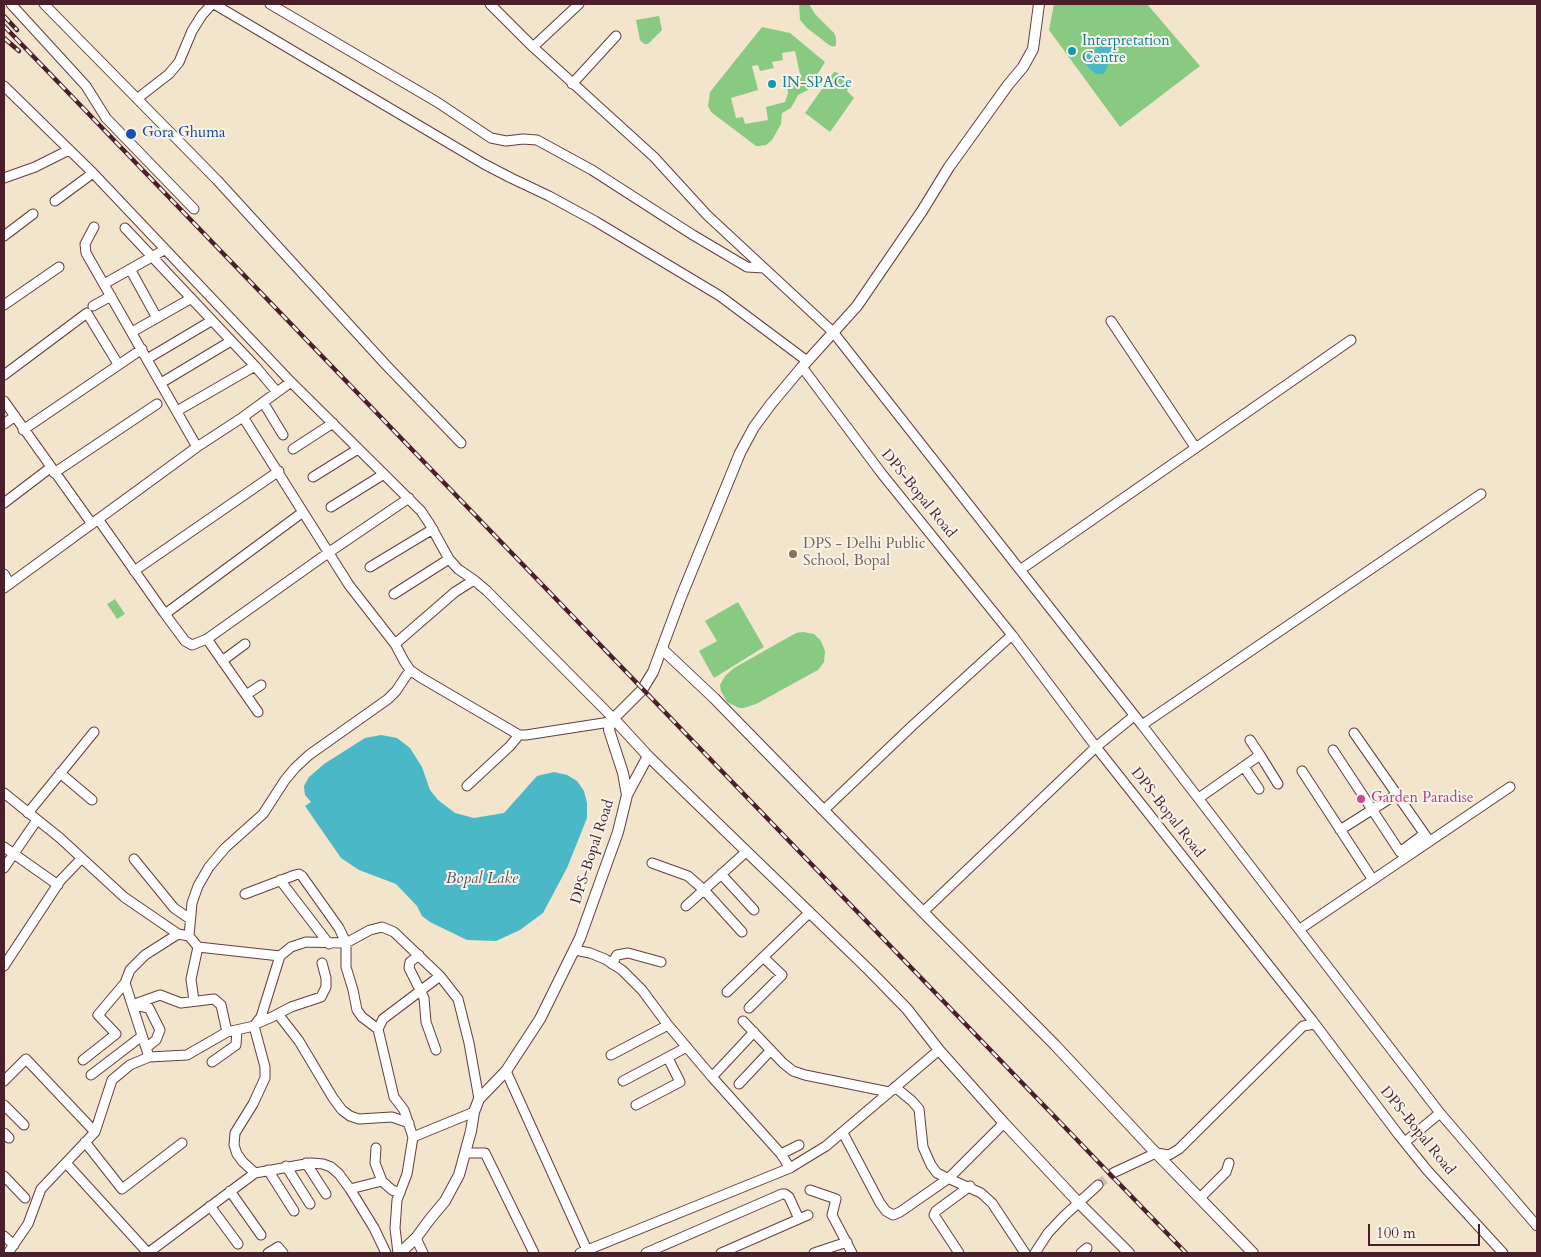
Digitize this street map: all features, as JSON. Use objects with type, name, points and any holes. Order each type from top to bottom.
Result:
[{"type":"street","points":[[12,4],[86,86],[110,122],[194,209]]},
{"type":"street","points":[[44,4],[217,180],[386,365],[461,443]]},
{"type":"street","points":[[138,98],[169,74],[179,62],[192,31],[202,15],[213,4]]},
{"type":"street","name":"DPS-Bopal Road","points":[[213,4],[484,164],[595,221],[720,296],[807,361],[882,474],[1012,635],[1096,747],[1315,1024],[1405,1142],[1434,1177],[1504,1253]]},
{"type":"street","points":[[270,4],[437,102],[491,138],[506,141],[537,140],[592,170],[693,235],[747,267],[764,268]]},
{"type":"street","points":[[491,4],[572,84],[654,157],[707,215],[833,332],[1199,798],[1440,1113],[1537,1226]]},
{"type":"street","points":[[533,47],[579,4]]},
{"type":"street","points":[[243,417],[279,471],[349,585],[395,644],[410,670],[519,735],[612,720],[642,690],[653,672],[681,596],[740,453],[754,427],[807,361],[857,306],[917,219],[949,167],[1023,67],[1033,49],[1039,4]]},
{"type":"street","points":[[572,84],[616,36]]},
{"type":"street","points":[[4,86],[93,173],[291,382],[409,498],[433,528],[449,559],[458,569],[488,591],[648,756],[901,1003],[939,1050],[1004,1123],[1129,1253]]},
{"type":"street","points":[[4,96],[15,97]]},
{"type":"street","points":[[4,178],[34,167],[69,150]]},
{"type":"street","points":[[55,201],[93,173]]},
{"type":"street","points":[[4,236],[33,214]]},
{"type":"street","points":[[94,227],[84,248],[197,447]]},
{"type":"street","points":[[126,228],[277,392]]},
{"type":"street","points":[[104,284],[164,250]]},
{"type":"street","points":[[4,305],[59,267]]},
{"type":"street","points":[[130,269],[157,318]]},
{"type":"street","points":[[93,306],[111,296]]},
{"type":"street","points":[[132,332],[190,299]]},
{"type":"street","points":[[4,375],[87,313],[118,364]]},
{"type":"street","points":[[147,359],[211,321]]},
{"type":"street","points":[[1111,321],[1195,447]]},
{"type":"street","points":[[1020,570],[1351,340]]},
{"type":"street","points":[[160,383],[230,341]]},
{"type":"street","points":[[23,430],[142,349]]},
{"type":"street","points":[[177,411],[255,366]]},
{"type":"street","points":[[4,574],[7,586],[197,447],[291,382]]},
{"type":"street","points":[[4,401],[52,470],[134,571],[185,641],[192,645],[207,639],[409,498]]},
{"type":"street","points":[[263,402],[283,435]]},
{"type":"street","points":[[4,503],[52,470],[157,404]]},
{"type":"street","points":[[4,424],[14,416]]},
{"type":"street","points":[[293,449],[333,423]]},
{"type":"street","points":[[313,477],[358,449]]},
{"type":"street","points":[[134,571],[279,471]]},
{"type":"street","points":[[331,507],[384,474]]},
{"type":"street","points":[[1142,725],[1481,494]]},
{"type":"street","points":[[164,614],[303,512]]},
{"type":"street","points":[[370,567],[433,528]]},
{"type":"street","points":[[394,594],[449,559]]},
{"type":"street","points":[[395,644],[455,592],[474,580]]},
{"type":"street","points":[[824,810],[1012,635]]},
{"type":"street","points":[[207,639],[258,712]]},
{"type":"street","points":[[222,661],[245,644]]},
{"type":"street","points":[[662,649],[714,698],[1055,1045],[1253,1253]]},
{"type":"street","points":[[194,1001],[192,979],[198,948],[190,936],[190,919],[195,894],[209,866],[225,848],[264,814],[285,780],[295,768],[309,755],[388,699],[396,691],[410,670]]},
{"type":"street","points":[[246,695],[261,685]]},
{"type":"street","points":[[923,912],[1096,747],[1134,716]]},
{"type":"street","name":"DPS-Bopal Road","points":[[479,1099],[506,1071],[540,1019],[575,950],[618,832],[627,795],[623,773],[609,730],[612,720]]},
{"type":"street","points":[[28,813],[94,732]]},
{"type":"street","points":[[1354,734],[1427,838]]},
{"type":"street","points":[[467,786],[510,746],[519,735]]},
{"type":"street","points":[[1250,740],[1278,784]]},
{"type":"street","points":[[1333,750],[1400,852],[1427,838],[1510,786]]},
{"type":"street","points":[[627,795],[648,756]]},
{"type":"street","points":[[1199,798],[1260,756]]},
{"type":"street","points":[[1244,767],[1259,789]]},
{"type":"street","points":[[1302,771],[1374,880]]},
{"type":"street","points":[[60,773],[92,800]]},
{"type":"street","points":[[4,793],[60,838],[81,860],[124,897],[178,934],[190,936]]},
{"type":"street","points":[[1340,830],[1396,794]]},
{"type":"street","points":[[4,868],[37,820]]},
{"type":"street","points":[[1300,929],[1374,880],[1427,838]]},
{"type":"street","points":[[4,847],[58,885]]},
{"type":"street","points":[[686,906],[746,852]]},
{"type":"street","points":[[4,966],[58,885],[81,860]]},
{"type":"street","points":[[134,860],[174,908],[190,919]]},
{"type":"street","points":[[652,863],[688,876],[704,890],[742,932]]},
{"type":"street","points":[[246,894],[299,874],[336,922],[346,943],[346,967],[357,1010],[378,1029],[394,1097],[404,1110],[413,1137],[407,1174],[397,1200],[395,1228],[399,1253]]},
{"type":"street","points":[[721,874],[754,910]]},
{"type":"street","points":[[280,880],[329,944]]},
{"type":"street","points":[[727,992],[809,913]]},
{"type":"street","points":[[254,1172],[237,1154],[234,1145],[235,1133],[259,1093],[265,1078],[265,1067],[256,1024],[261,1017],[280,956],[291,947],[306,942],[346,943],[370,930],[382,927],[394,932],[440,976],[458,999],[469,1043],[479,1099],[474,1112],[466,1153],[459,1175],[445,1201],[416,1238],[399,1253]]},
{"type":"street","points":[[82,1060],[116,1034],[98,1015],[125,983],[130,970],[146,955],[178,934]]},
{"type":"street","points":[[198,948],[280,956]]},
{"type":"street","points":[[575,950],[590,953],[612,964],[622,970],[642,990],[668,1025],[712,1077],[782,1154],[790,1168]]},
{"type":"street","points":[[612,964],[617,955],[628,953],[661,962]]},
{"type":"street","points":[[419,955],[409,965],[424,998],[426,1022],[436,1050]]},
{"type":"street","points":[[749,1008],[782,975],[763,957]]},
{"type":"street","points":[[148,1052],[187,1056],[227,1032],[256,1024],[301,1002],[321,997],[326,987],[322,963]]},
{"type":"street","points":[[378,1029],[383,1020],[440,976]]},
{"type":"street","points":[[125,983],[148,1052]]},
{"type":"street","points":[[132,1005],[160,995],[181,1003],[214,999],[221,1006],[227,1032]]},
{"type":"street","points":[[8,1253],[28,1224],[41,1189],[95,1132],[112,1080],[148,1052],[156,1040],[160,1030],[149,1008],[132,1005]]},
{"type":"street","points":[[278,1014],[298,1041],[342,1110],[358,1119],[392,1117],[409,1123]]},
{"type":"street","points":[[743,1021],[782,1063],[793,1071],[805,1076],[892,1090],[919,1110],[921,1138],[926,1157],[937,1173],[981,1192],[992,1203],[1025,1253]]},
{"type":"street","points":[[1114,1173],[1156,1153],[1169,1155],[1180,1149],[1303,1026],[1315,1024]]},
{"type":"street","points":[[611,1056],[668,1025]]},
{"type":"street","points":[[212,1062],[236,1045],[237,1030]]},
{"type":"street","points":[[712,1077],[754,1032]]},
{"type":"street","points":[[91,1075],[142,1036]]},
{"type":"street","points":[[623,1081],[687,1047]]},
{"type":"street","points":[[738,1084],[771,1050]]},
{"type":"street","points":[[506,1071],[566,1206],[583,1252],[790,1168],[843,1133],[939,1050]]},
{"type":"street","points":[[636,1105],[680,1082],[668,1058]]},
{"type":"street","points":[[4,1081],[26,1059],[95,1132]]},
{"type":"street","points":[[4,1105],[24,1125]]},
{"type":"street","points":[[413,1137],[474,1112]]},
{"type":"street","points":[[1405,1142],[1440,1113]]},
{"type":"street","points":[[843,1133],[880,1203],[886,1211],[893,1214],[900,1212],[949,1178],[1004,1123]]},
{"type":"street","points":[[85,1142],[122,1189],[182,1142]]},
{"type":"street","points":[[782,1154],[798,1145]]},
{"type":"street","points":[[376,1148],[375,1163],[382,1181],[392,1190],[400,1193]]},
{"type":"street","points":[[466,1153],[485,1153],[534,1253]]},
{"type":"street","points":[[66,1162],[148,1253],[254,1172],[306,1163],[323,1164],[331,1167],[339,1174],[350,1188],[374,1228],[386,1253]]},
{"type":"street","points":[[306,1163],[326,1194]]},
{"type":"street","points":[[1200,1198],[1226,1172],[1229,1163]]},
{"type":"street","points":[[286,1166],[310,1204]]},
{"type":"street","points":[[268,1170],[294,1211]]},
{"type":"street","points":[[4,1176],[25,1198]]},
{"type":"street","points":[[350,1188],[382,1181]]},
{"type":"street","points":[[1035,1253],[1048,1233],[1078,1202],[1098,1185]]},
{"type":"street","points":[[959,1253],[934,1215],[936,1211],[970,1186]]},
{"type":"street","points":[[810,1190],[836,1198],[832,1215],[852,1253]]},
{"type":"street","points":[[230,1191],[261,1235]]},
{"type":"street","points":[[646,1253],[782,1194],[789,1197],[803,1217],[742,1249],[721,1253]]},
{"type":"street","points":[[210,1206],[238,1244]]},
{"type":"street","points":[[4,1236],[14,1245]]},
{"type":"street","points":[[416,1238],[423,1253]]},
{"type":"street","points":[[817,1253],[847,1242]]},
{"type":"street","points":[[268,1253],[278,1247],[282,1253]]},
{"type":"green space","points":[[799,4],[809,4],[815,14],[834,33],[836,45],[834,47],[807,28],[800,20]]},
{"type":"green space","points":[[1054,4],[1147,4],[1200,66],[1120,127],[1049,30]]},
{"type":"green space","points":[[659,16],[662,30],[648,44],[644,44],[640,40],[636,20]]},
{"type":"green space","points":[[762,27],[790,33],[825,62],[808,90],[798,95],[791,108],[782,113],[781,124],[772,140],[766,145],[756,146],[711,112],[708,106],[710,92]],"holes":[[[795,51],[800,74],[787,78],[788,93],[785,102],[766,107],[768,120],[745,124],[743,117],[736,118],[731,98],[758,90],[752,66],[758,65],[760,71],[774,68],[772,62],[783,60],[782,53]]]},
{"type":"green space","points":[[834,72],[852,83],[847,91],[854,98],[830,132],[805,113]]},
{"type":"green space","points":[[115,599],[125,614],[117,619],[107,604]]},
{"type":"green space","points":[[738,602],[764,647],[714,678],[699,651],[717,641],[705,621]]},
{"type":"green space","points":[[796,633],[814,634],[821,641],[825,651],[824,662],[818,670],[756,704],[739,708],[727,702],[720,685],[725,676],[734,668]]},
{"type":"water","points":[[1102,40],[1110,44],[1115,51],[1103,74],[1096,74],[1084,62],[1083,54],[1096,49]]},
{"type":"water","name":"Bopal Lake","points":[[381,735],[397,738],[410,748],[422,767],[430,790],[438,800],[455,813],[474,818],[504,813],[537,776],[554,772],[567,775],[577,781],[584,791],[587,803],[587,818],[567,868],[543,913],[520,930],[496,941],[467,940],[430,922],[422,916],[417,906],[396,884],[359,870],[341,858],[305,806],[311,802],[305,795],[304,786],[309,777],[324,764],[365,738]]},
{"type":"tunnel","points":[[1098,1185],[1113,1173]]},
{"type":"railway","points":[[4,16],[17,30]]},
{"type":"railway","points":[[4,26],[1186,1253]]},
{"type":"railway","points":[[4,38],[19,51]]},
{"type":"place","name":"Interpretation Centre","points":[[1072,51]]},
{"type":"place","name":"IN-SPACe","points":[[772,84]]},
{"type":"place","name":"Gora Ghuma","points":[[131,134]]},
{"type":"place","name":"DPS - Delhi Public School, Bopal","points":[[793,554]]},
{"type":"place","name":"Garden Paradise","points":[[1361,799]]}]
